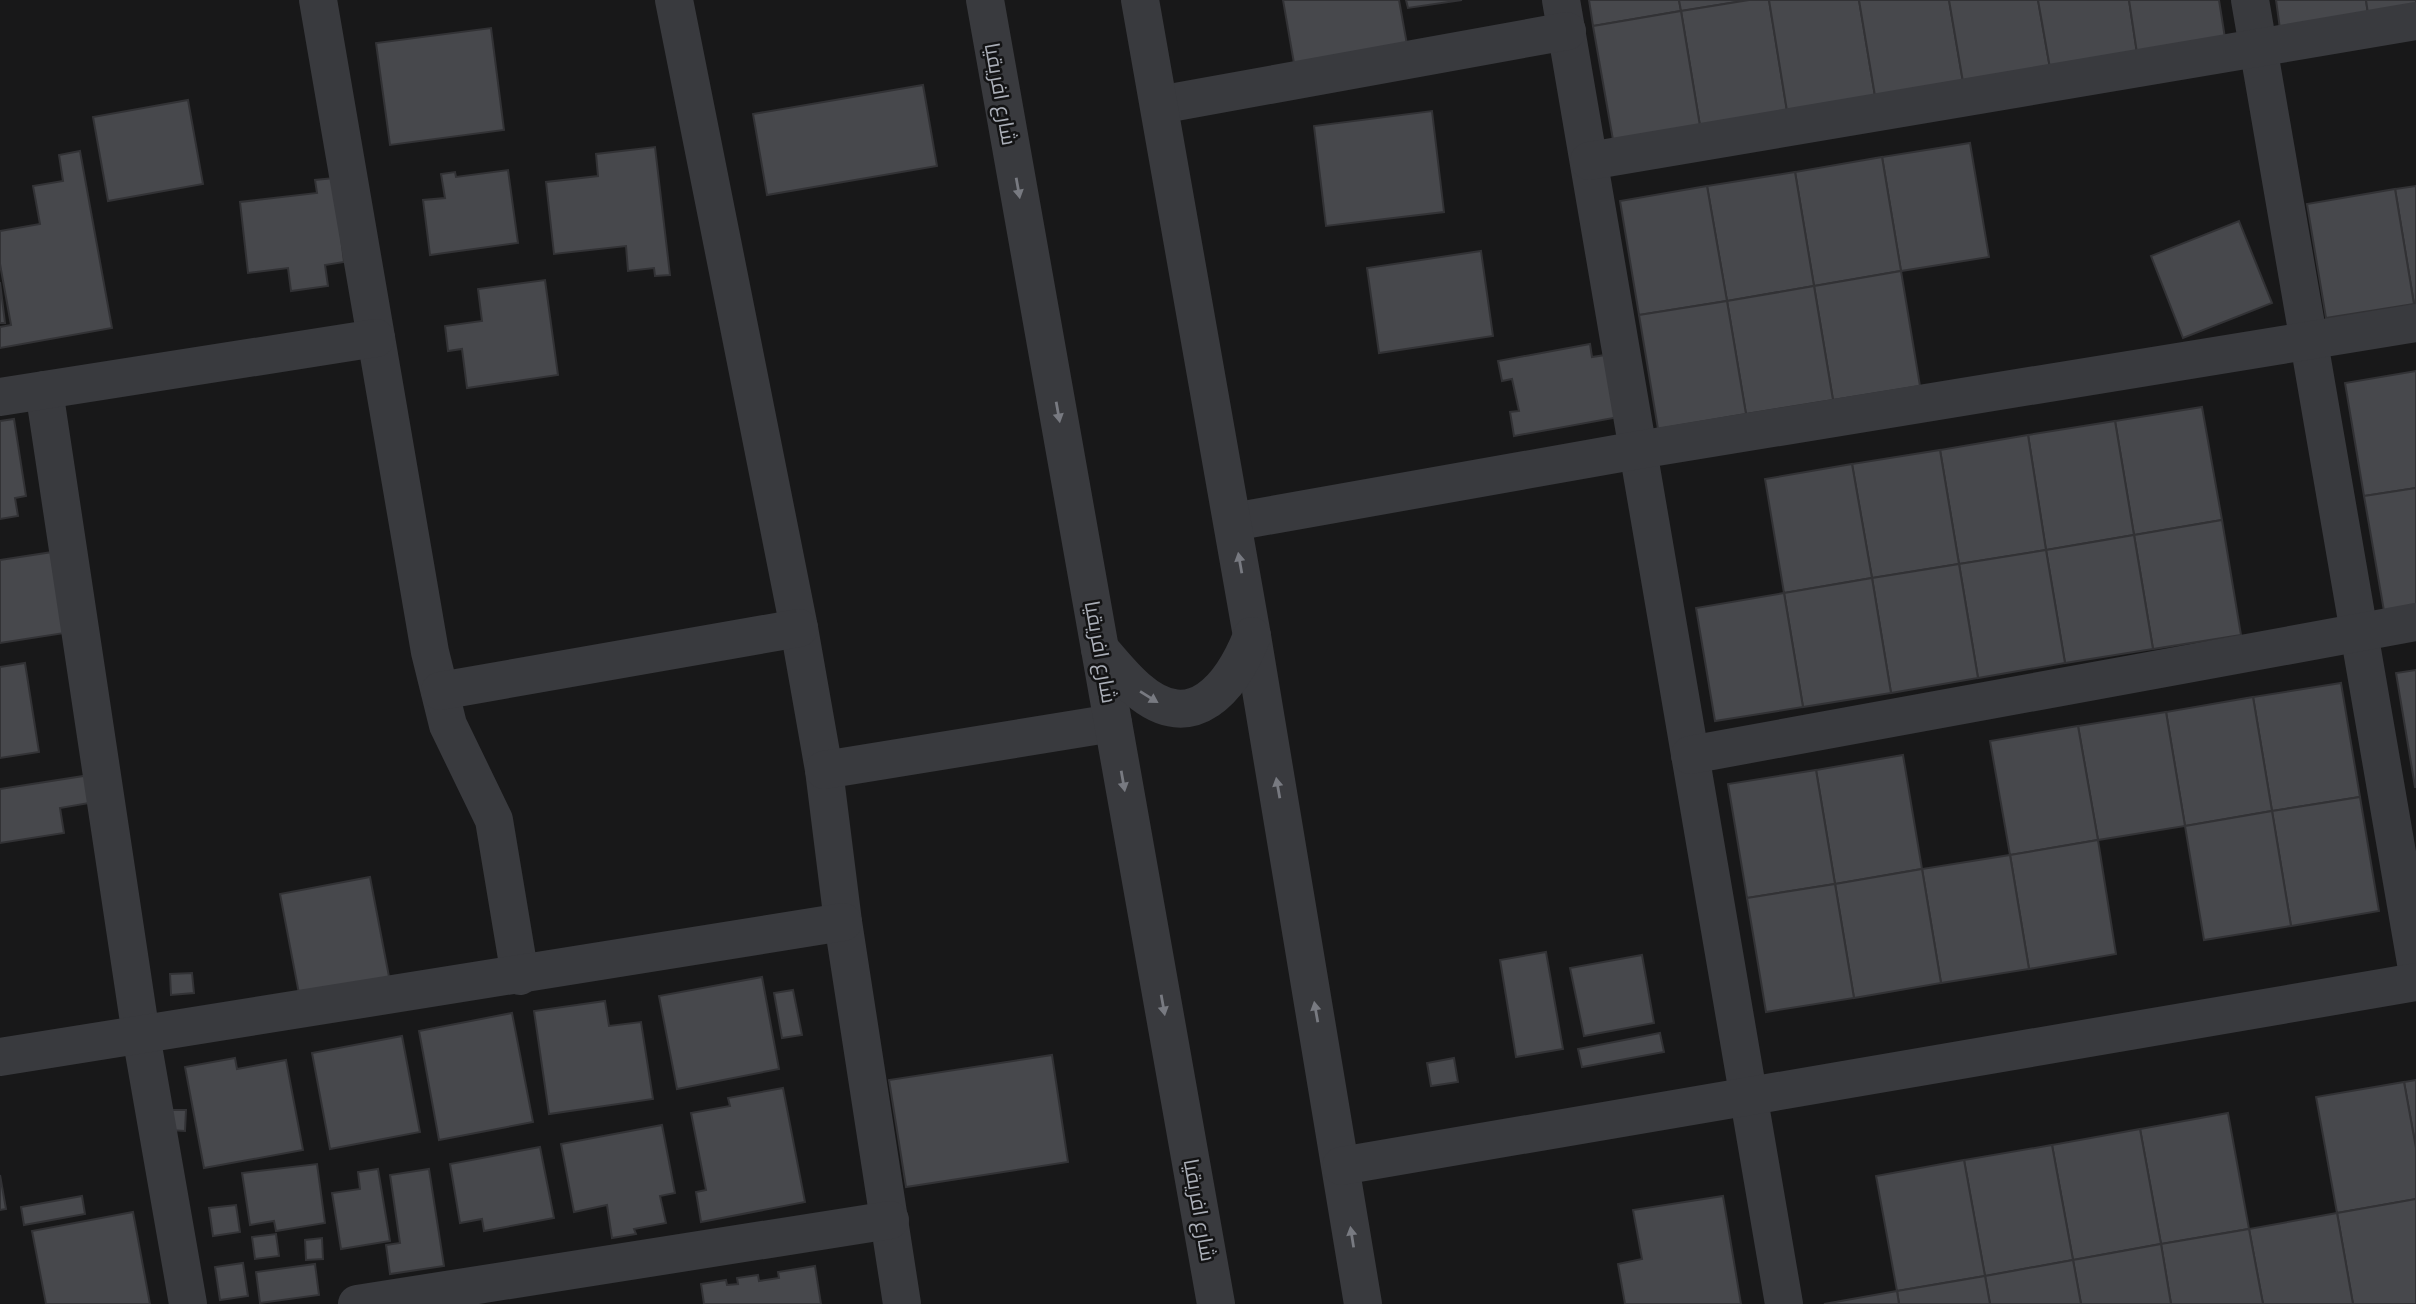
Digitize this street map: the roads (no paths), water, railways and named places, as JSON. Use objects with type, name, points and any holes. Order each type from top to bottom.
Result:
[{"type":"street","points":[[318,0],[440,691],[448,725],[494,820],[520,976]]},
{"type":"street","points":[[674,0],[799,628],[824,770],[843,922],[902,1304]]},
{"type":"street","name":"شارع افريقيا","points":[[985,0],[1216,1304]]},
{"type":"street","points":[[1140,0],[1233,522],[1363,1304]]},
{"type":"street","points":[[2250,0],[2416,963]]},
{"type":"street","points":[[1159,105],[1564,16],[1784,1304]]},
{"type":"street","points":[[1589,161],[2416,21]]},
{"type":"street","points":[[1233,522],[1638,450],[2416,323]]},
{"type":"street","points":[[0,397],[376,338]]},
{"type":"street","points":[[44,390],[141,1035],[188,1304]]},
{"type":"street","points":[[1690,755],[2416,622]]},
{"type":"street","points":[[440,691],[799,628]]},
{"type":"street","points":[[1100,649],[1136,689],[1149,698],[1177,708],[1196,706],[1222,691],[1240,667],[1252,636]]},
{"type":"street","points":[[824,770],[1113,723]]},
{"type":"street","points":[[0,1057],[520,976],[843,922]]},
{"type":"street","points":[[1341,1166],[2416,982]]},
{"type":"street","points":[[357,1304],[890,1220]]}]
